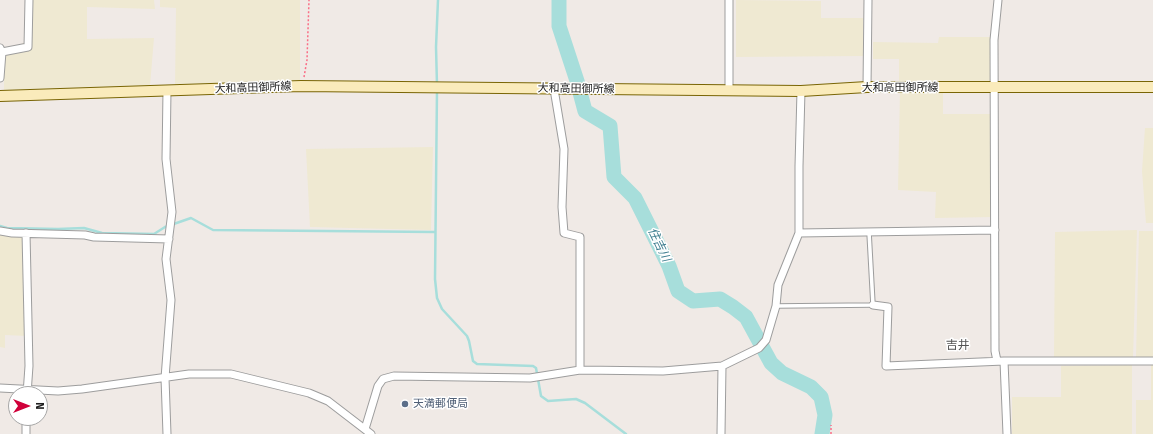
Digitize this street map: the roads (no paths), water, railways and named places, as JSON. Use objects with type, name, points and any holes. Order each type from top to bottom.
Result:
[{"type":"main road","name":"大和高田御所線","points":[[0,96],[301,86],[801,91],[867,87],[1153,87]]},
{"type":"street","points":[[0,78],[1,50],[28,47],[29,0]]},
{"type":"street","points":[[728,0],[729,90]]},
{"type":"street","points":[[867,87],[868,0]]},
{"type":"street","points":[[998,0],[995,28],[994,88],[995,351],[1000,361],[1007,434]]},
{"type":"street","points":[[554,89],[564,149],[562,207],[564,233],[580,237],[580,370]]},
{"type":"street","points":[[167,91],[166,159],[172,212],[166,259],[171,300],[165,378],[167,434]]},
{"type":"street","points":[[365,429],[378,386],[382,379],[394,376],[530,378],[580,370],[663,371],[722,366],[759,348],[766,340],[776,306],[778,285],[799,233],[801,91]]},
{"type":"street","points":[[799,233],[995,230]]},
{"type":"street","points":[[0,231],[12,233],[85,235],[94,237],[169,239]]},
{"type":"street","points":[[26,233],[29,366],[27,386]]},
{"type":"street","points":[[873,305],[888,307],[886,366],[1000,361],[1153,361]]},
{"type":"street","points":[[721,434],[722,366]]},
{"type":"street","points":[[48,391],[82,390],[189,374],[231,374],[309,393],[328,400],[371,434]]},
{"type":"lane","points":[[776,306],[873,305],[868,232]]},
{"type":"waterway","points":[[437,85],[436,47],[438,0]]},
{"type":"waterway","name":"住吉川","points":[[559,0],[559,26],[585,111],[610,126],[614,177],[635,198],[669,266],[678,291],[693,301],[720,299],[746,317],[771,363],[782,373],[811,387],[821,397],[825,415],[822,434]]},
{"type":"waterway","points":[[437,90],[435,279],[437,298],[442,309],[467,336],[473,361],[477,364],[533,366],[536,368],[541,396],[548,401],[576,399],[585,403],[626,434]]},
{"type":"waterway","points":[[0,226],[7,228],[84,228],[102,233],[154,234],[165,227],[191,218],[213,230],[435,232]]},
{"type":"place","name":"天満郵便局","points":[[405,404]]},
{"type":"district","name":"吉井","points":[[958,346]]}]
